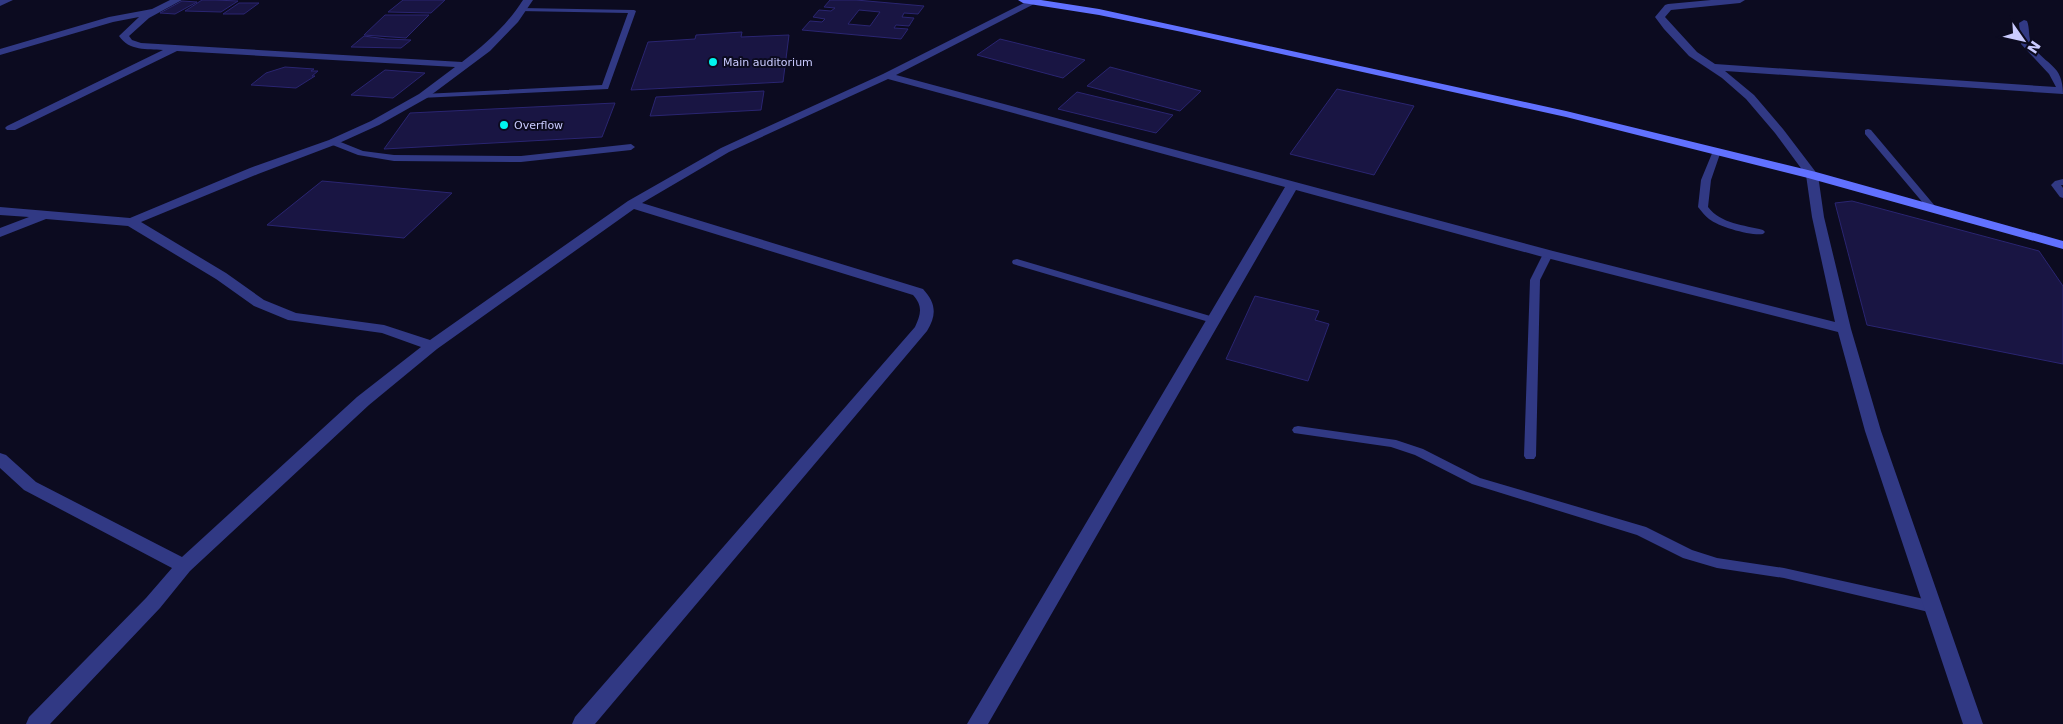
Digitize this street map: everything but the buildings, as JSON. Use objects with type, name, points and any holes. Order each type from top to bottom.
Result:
[{"type":"street","points":[[0,4],[8,0]]},
{"type":"street","points":[[177,0],[146,16],[124,36],[128,42],[140,46],[466,65]]},
{"type":"street","points":[[1023,0],[1100,12],[1566,114],[1812,175],[2063,245]]},
{"type":"street","points":[[1740,0],[1668,7],[1660,17],[1666,27],[1693,54],[1713,67],[1750,97],[1779,131],[1812,175],[1818,217],[1844,329],[1873,432],[1973,724]]},
{"type":"street","points":[[36,724],[153,603],[184,566],[363,402],[432,346],[632,204],[725,150],[887,76],[1037,1]]},
{"type":"street","points":[[0,211],[131,222],[254,171],[333,142],[375,123],[423,96],[486,50],[515,20],[524,5]]},
{"type":"street","points":[[0,52],[112,18],[153,12]]},
{"type":"street","points":[[2024,23],[2026,44],[2054,73],[2063,91]]},
{"type":"street","points":[[11,128],[176,48]]},
{"type":"street","points":[[0,58],[13,59]]},
{"type":"street","points":[[1713,67],[2063,91]]},
{"type":"street","points":[[887,76],[1548,254],[1844,329]]},
{"type":"street","points":[[977,724],[1292,186]]},
{"type":"street","points":[[582,724],[922,328],[929,312],[926,300],[918,292],[632,204]]},
{"type":"street","points":[[0,233],[43,216]]},
{"type":"street","points":[[131,222],[222,276],[267,307],[293,317],[384,329],[432,346]]},
{"type":"street","points":[[0,459],[30,486],[184,566]]},
{"type":"lane","points":[[423,96],[605,88],[632,11],[524,5]]},
{"type":"lane","points":[[1868,132],[1932,208]]},
{"type":"lane","points":[[333,142],[361,153],[394,158],[521,159],[631,146]]},
{"type":"lane","points":[[1717,151],[1706,180],[1703,208],[1720,222],[1760,232]]},
{"type":"lane","points":[[2063,182],[2056,185],[2063,195]]},
{"type":"lane","points":[[1530,456],[1535,280],[1548,254]]},
{"type":"lane","points":[[1017,262],[1214,320]]},
{"type":"lane","points":[[1298,430],[1392,443],[1419,452],[1476,481],[1640,531],[1688,554],[1717,563],[1784,573],[1933,607]]},
{"type":"place","name":"Main auditorium","points":[[713,62]]},
{"type":"place","name":"Overflow","points":[[504,125]]}]
